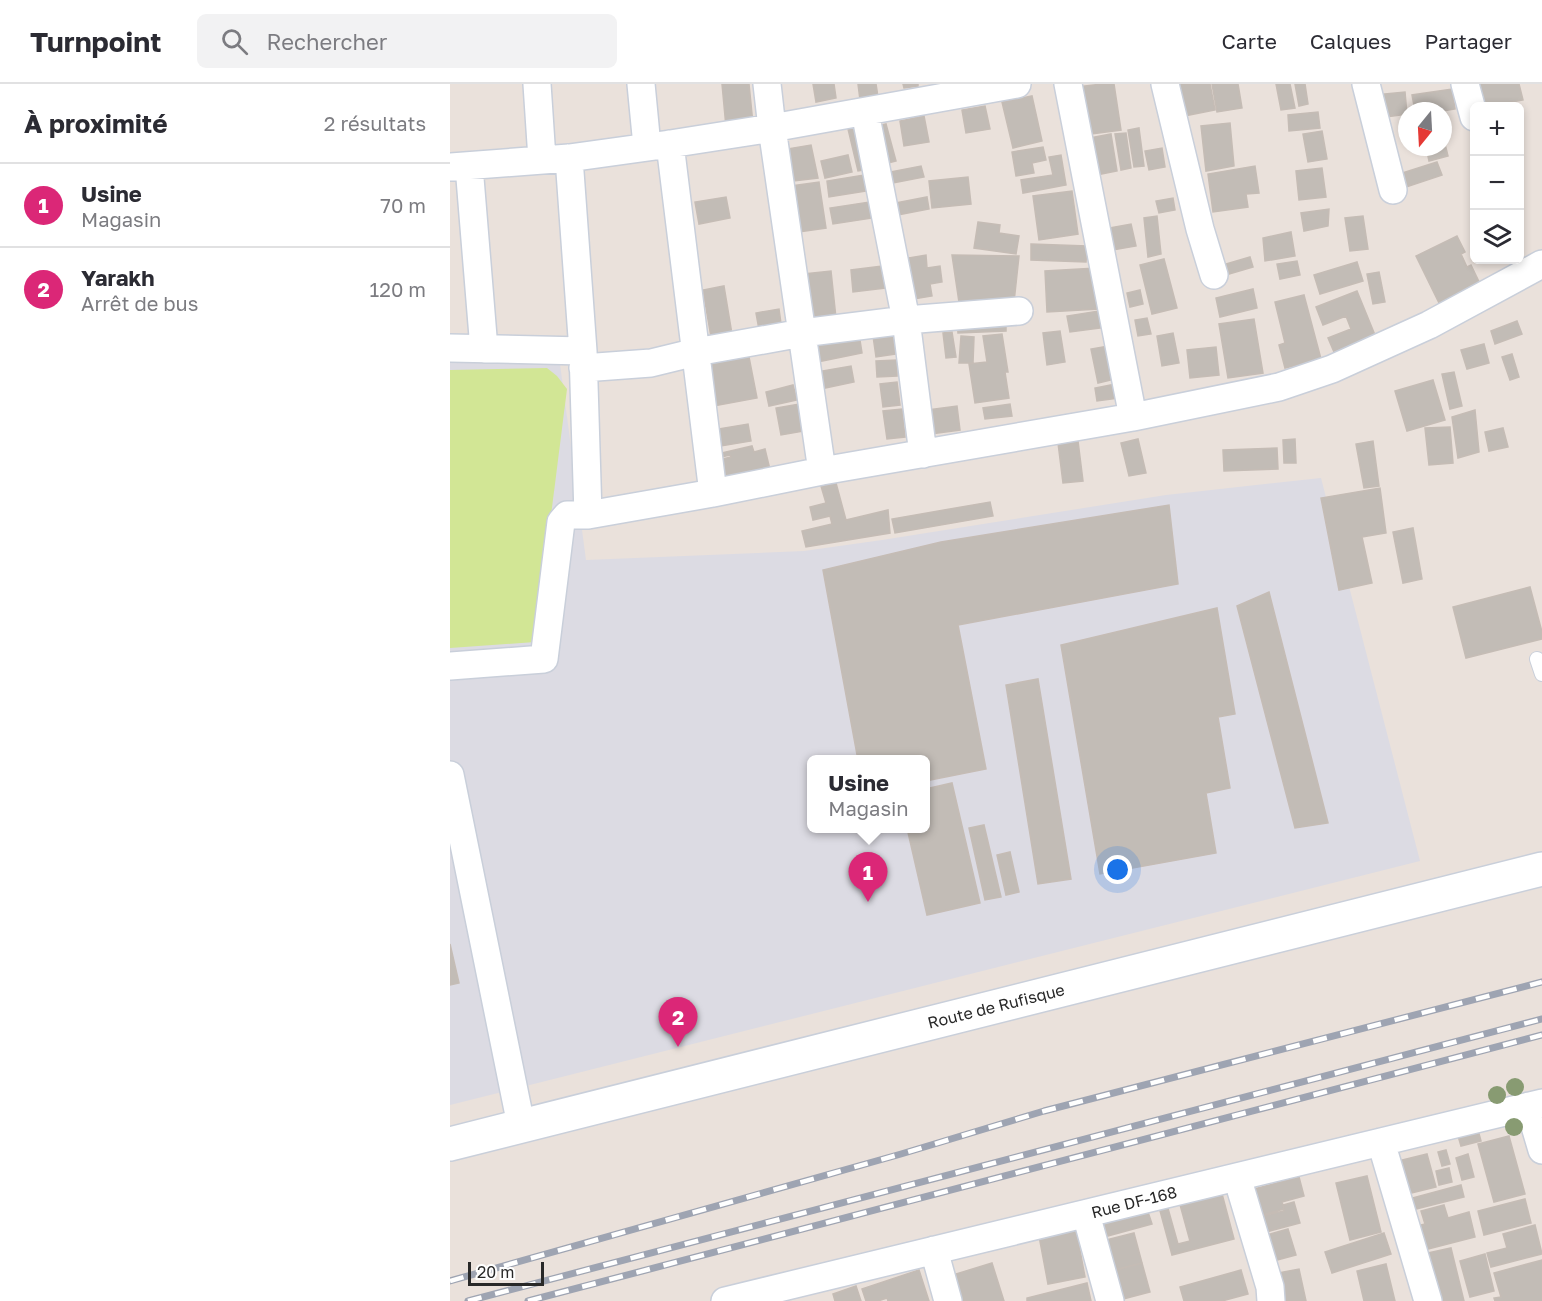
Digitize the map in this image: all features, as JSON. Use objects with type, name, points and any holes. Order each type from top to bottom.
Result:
[{"type":"main road","name":"Route de Rufisque","points":[[450,1144],[1542,869]]},
{"type":"street","points":[[537,84],[542,159]]},
{"type":"street","points":[[641,84],[658,145],[696,352],[713,493]]},
{"type":"street","points":[[767,84],[822,471]]},
{"type":"street","points":[[484,349],[460,167],[569,158],[772,128],[866,112],[897,95],[1009,84]]},
{"type":"street","points":[[1068,84],[1133,417]]},
{"type":"street","points":[[1165,84],[1200,229],[1214,275]]},
{"type":"street","points":[[1366,84],[1393,190]]},
{"type":"street","points":[[1465,84],[1470,102]]},
{"type":"street","points":[[866,112],[906,320],[923,454]]},
{"type":"street","points":[[569,158],[583,359],[588,515]]},
{"type":"street","points":[[450,666],[544,659],[561,522],[567,515],[588,515],[713,493],[822,471],[1133,417],[1279,387],[1332,369],[1429,325],[1530,261]]},
{"type":"street","points":[[450,348],[651,363],[696,352],[802,333],[906,320],[1019,311]]},
{"type":"street","points":[[450,775],[521,1125]]},
{"type":"street","points":[[1536,1104],[1542,1150]]},
{"type":"street","name":"Rue DF-168","points":[[725,1301],[791,1293],[934,1250],[1536,1104]]},
{"type":"street","points":[[1381,1142],[1428,1301]]},
{"type":"street","points":[[1237,1177],[1267,1277],[1271,1301]]},
{"type":"street","points":[[1086,1214],[1110,1301]]},
{"type":"street","points":[[934,1250],[948,1301]]},
{"type":"lane","points":[[1537,659],[1542,675]]},
{"type":"shaded area","points":[[450,348],[558,349],[586,560],[804,551],[1166,495],[1321,478],[1420,861],[450,1105]]},
{"type":"green space","points":[[547,368],[567,389],[535,642],[450,648],[450,370]]},
{"type":"building","points":[[722,84],[749,84],[753,124],[726,127]]},
{"type":"building","points":[[813,84],[834,84],[836,98],[816,102]]},
{"type":"building","points":[[858,84],[876,84],[878,97],[860,100]]},
{"type":"building","points":[[903,84],[918,84],[918,86],[904,88]]},
{"type":"building","points":[[1114,84],[1121,130],[1084,135],[1077,87]]},
{"type":"building","points":[[1173,84],[1210,84],[1215,110],[1179,117]]},
{"type":"building","points":[[1212,84],[1238,84],[1242,108],[1217,112]]},
{"type":"building","points":[[1276,84],[1290,84],[1295,108],[1281,110]]},
{"type":"building","points":[[1295,84],[1305,84],[1308,104],[1299,106]]},
{"type":"building","points":[[1467,84],[1519,84],[1523,100],[1512,102],[1473,102]]},
{"type":"building","points":[[1452,89],[1455,109],[1452,110],[1452,102],[1413,102],[1412,95]]},
{"type":"building","points":[[1405,92],[1406,102],[1398,102],[1398,115],[1379,118],[1375,95]]},
{"type":"building","points":[[1032,96],[1042,141],[1013,148],[1002,102]]},
{"type":"building","points":[[985,106],[990,129],[966,133],[962,110]]},
{"type":"building","points":[[1318,112],[1320,128],[1289,131],[1288,115]]},
{"type":"building","points":[[924,116],[929,142],[904,146],[900,121]]},
{"type":"building","points":[[1230,123],[1234,166],[1206,171],[1201,126]]},
{"type":"building","points":[[886,124],[896,161],[880,165],[871,128]]},
{"type":"building","points":[[862,127],[871,169],[858,171],[848,129]]},
{"type":"building","points":[[1139,128],[1144,166],[1134,167],[1128,130]]},
{"type":"building","points":[[1322,131],[1327,159],[1308,162],[1303,134]]},
{"type":"building","points":[[1126,133],[1131,168],[1121,170],[1115,134]]},
{"type":"building","points":[[1111,134],[1117,171],[1091,176],[1084,139]]},
{"type":"building","points":[[811,145],[818,178],[785,182],[781,150]]},
{"type":"building","points":[[1043,147],[1046,160],[1032,163],[1034,173],[1016,176],[1012,152]]},
{"type":"building","points":[[1162,148],[1165,167],[1149,170],[1145,151]]},
{"type":"building","points":[[848,155],[852,172],[825,178],[821,161]]},
{"type":"building","points":[[1061,155],[1066,185],[1023,193],[1021,180],[1053,175],[1049,157]]},
{"type":"building","points":[[1428,156],[1448,156],[1429,161]]},
{"type":"building","points":[[1437,162],[1442,175],[1400,189],[1396,175]]},
{"type":"building","points":[[921,166],[924,177],[887,184],[885,173]]},
{"type":"building","points":[[1255,166],[1259,193],[1246,194],[1248,207],[1213,212],[1208,174]]},
{"type":"building","points":[[1322,168],[1326,197],[1299,200],[1296,171]]},
{"type":"building","points":[[870,174],[873,190],[829,197],[827,181]]},
{"type":"building","points":[[968,177],[971,204],[932,208],[929,181]]},
{"type":"building","points":[[819,182],[826,228],[792,233],[784,187]]},
{"type":"building","points":[[1072,191],[1078,234],[1039,240],[1033,196]]},
{"type":"building","points":[[726,197],[730,218],[699,224],[695,202]]},
{"type":"building","points":[[927,197],[929,209],[892,216],[890,204]]},
{"type":"building","points":[[1173,198],[1175,210],[1159,213],[1156,201]]},
{"type":"building","points":[[876,201],[879,217],[833,224],[830,208]]},
{"type":"building","points":[[1329,209],[1328,226],[1304,231],[1301,213]]},
{"type":"building","points":[[1157,216],[1161,254],[1148,257],[1144,218]]},
{"type":"building","points":[[1363,216],[1368,249],[1350,251],[1345,218]]},
{"type":"building","points":[[978,222],[1000,225],[999,233],[1019,236],[1016,254],[974,248]]},
{"type":"building","points":[[1131,224],[1136,246],[1113,250],[1109,228]]},
{"type":"building","points":[[1291,232],[1295,256],[1265,261],[1263,238]]},
{"type":"building","points":[[1457,236],[1465,252],[1461,254],[1467,267],[1471,265],[1481,286],[1440,305],[1416,256]]},
{"type":"building","points":[[1031,244],[1087,246],[1086,262],[1031,260]]},
{"type":"building","points":[[926,255],[927,268],[940,266],[942,282],[930,284],[932,296],[914,299],[908,258]]},
{"type":"building","points":[[952,255],[1019,256],[1014,302],[960,309]]},
{"type":"building","points":[[1250,257],[1253,267],[1229,274],[1226,264]]},
{"type":"building","points":[[1164,259],[1177,308],[1152,314],[1140,265]]},
{"type":"building","points":[[1297,261],[1300,275],[1280,279],[1277,264]]},
{"type":"building","points":[[1357,262],[1363,281],[1320,294],[1314,275]]},
{"type":"building","points":[[882,266],[885,288],[853,292],[851,270]]},
{"type":"building","points":[[1096,268],[1099,309],[1047,312],[1045,271]]},
{"type":"building","points":[[831,271],[836,318],[810,321],[804,274]]},
{"type":"building","points":[[1379,272],[1385,302],[1373,304],[1367,274]]},
{"type":"building","points":[[724,286],[732,334],[711,337],[703,290]]},
{"type":"building","points":[[1253,289],[1257,308],[1220,317],[1216,298]]},
{"type":"building","points":[[1140,290],[1143,304],[1130,307],[1127,293]]},
{"type":"building","points":[[1357,291],[1375,335],[1334,352],[1328,338],[1351,329],[1346,316],[1323,325],[1316,307]]},
{"type":"building","points":[[1304,295],[1321,359],[1285,368],[1279,345],[1285,343],[1275,302]]},
{"type":"building","points":[[779,309],[782,331],[760,335],[756,313]]},
{"type":"building","points":[[1105,310],[1107,327],[1070,332],[1067,316]]},
{"type":"building","points":[[1006,317],[1006,331],[958,333],[957,318]]},
{"type":"building","points":[[1147,318],[1151,334],[1138,336],[1135,320]]},
{"type":"building","points":[[1254,319],[1263,373],[1228,378],[1219,324]]},
{"type":"building","points":[[1517,321],[1522,334],[1495,344],[1491,331]]},
{"type":"building","points":[[892,326],[895,354],[876,357],[872,329]]},
{"type":"building","points":[[1060,331],[1065,362],[1047,365],[1043,333]]},
{"type":"building","points":[[952,332],[956,357],[946,358],[943,333]]},
{"type":"building","points":[[1173,333],[1179,363],[1162,366],[1157,336]]},
{"type":"building","points":[[859,334],[862,353],[817,362],[813,343]]},
{"type":"building","points":[[1002,334],[1008,372],[1005,372],[1009,398],[975,403],[969,364],[987,362],[983,336]]},
{"type":"building","points":[[961,336],[974,337],[973,363],[959,363]]},
{"type":"building","points":[[1484,344],[1489,363],[1467,369],[1461,350]]},
{"type":"building","points":[[1108,346],[1115,379],[1098,383],[1091,349]]},
{"type":"building","points":[[1216,347],[1219,375],[1190,378],[1187,350]]},
{"type":"building","points":[[748,352],[757,398],[714,406],[705,360]]},
{"type":"building","points":[[1512,354],[1519,377],[1510,380],[1502,357]]},
{"type":"building","points":[[897,360],[897,376],[877,377],[876,361]]},
{"type":"building","points":[[851,366],[854,382],[825,388],[822,371]]},
{"type":"building","points":[[1454,372],[1462,406],[1450,409],[1442,374]]},
{"type":"building","points":[[1433,380],[1445,420],[1407,431],[1395,391]]},
{"type":"building","points":[[897,382],[900,405],[883,407],[880,384]]},
{"type":"building","points":[[1116,384],[1118,398],[1097,401],[1095,388]]},
{"type":"building","points":[[793,385],[797,400],[769,406],[766,392]]},
{"type":"building","points":[[799,404],[804,431],[781,435],[776,408]]},
{"type":"building","points":[[1010,404],[1012,416],[985,419],[983,408]]},
{"type":"building","points":[[957,406],[960,430],[931,434],[928,410]]},
{"type":"building","points":[[902,409],[905,437],[887,439],[883,411]]},
{"type":"building","points":[[1475,410],[1479,452],[1458,458],[1452,417]]},
{"type":"building","points":[[748,424],[751,441],[721,446],[718,429]]},
{"type":"building","points":[[1450,427],[1453,463],[1429,465],[1425,428]]},
{"type":"building","points":[[1503,428],[1508,447],[1489,451],[1485,432]]},
{"type":"building","points":[[1077,433],[1083,481],[1063,483],[1057,435]]},
{"type":"building","points":[[1138,439],[1146,473],[1129,476],[1121,443]]},
{"type":"building","points":[[1295,439],[1296,463],[1284,463],[1283,440]]},
{"type":"building","points":[[1373,441],[1379,486],[1364,488],[1356,444]]},
{"type":"building","points":[[752,446],[754,452],[765,449],[772,478],[725,489],[718,460],[731,457],[730,455],[717,458],[717,454]]},
{"type":"building","points":[[1277,448],[1278,469],[1224,471],[1223,450]]},
{"type":"building","points":[[836,483],[846,520],[888,510],[890,533],[806,547],[802,531],[832,524],[830,516],[813,520],[810,507],[826,503],[821,486]]},
{"type":"building","points":[[1380,488],[1386,533],[1362,537],[1372,583],[1339,590],[1321,498]]},
{"type":"building","points":[[990,502],[993,516],[895,533],[892,519]]},
{"type":"building","points":[[1169,505],[1178,584],[958,625],[986,769],[930,780],[930,755],[857,755],[823,570],[941,542]]},
{"type":"building","points":[[1413,528],[1422,579],[1403,583],[1393,532]]},
{"type":"building","points":[[1530,587],[1542,639],[1466,658],[1453,607]]},
{"type":"building","points":[[1269,592],[1328,823],[1295,828],[1237,606]]},
{"type":"building","points":[[1217,608],[1235,714],[1218,717],[1230,788],[1206,793],[1216,853],[1100,874],[1061,645]]},
{"type":"building","points":[[1038,679],[1071,879],[1038,884],[1006,685]]},
{"type":"building","points":[[952,783],[980,903],[927,915],[908,833],[930,833],[930,788]]},
{"type":"building","points":[[984,825],[1001,897],[985,900],[969,828]]},
{"type":"building","points":[[1010,852],[1019,892],[1006,895],[997,855]]},
{"type":"building","points":[[450,944],[459,983],[450,985]]},
{"type":"building","points":[[1476,1123],[1481,1141],[1461,1146],[1456,1129]]},
{"type":"building","points":[[1509,1136],[1525,1194],[1494,1202],[1478,1144]]},
{"type":"building","points":[[1446,1150],[1450,1164],[1442,1166],[1438,1152]]},
{"type":"building","points":[[1427,1154],[1436,1187],[1407,1194],[1398,1161]]},
{"type":"building","points":[[1468,1154],[1474,1177],[1462,1180],[1456,1158]]},
{"type":"building","points":[[1449,1168],[1452,1182],[1439,1185],[1436,1171]]},
{"type":"building","points":[[1367,1176],[1381,1232],[1350,1240],[1336,1183]]},
{"type":"building","points":[[1299,1177],[1304,1196],[1282,1202],[1284,1209],[1255,1217],[1243,1192]]},
{"type":"building","points":[[1461,1185],[1464,1197],[1408,1211],[1405,1200]]},
{"type":"building","points":[[1221,1190],[1234,1239],[1172,1255],[1159,1207],[1167,1205],[1178,1244],[1190,1241],[1179,1201]]},
{"type":"building","points":[[1525,1199],[1531,1223],[1484,1235],[1478,1211]]},
{"type":"building","points":[[1294,1202],[1300,1223],[1262,1233],[1257,1217],[1284,1211],[1283,1205]]},
{"type":"building","points":[[1444,1205],[1448,1218],[1469,1212],[1475,1237],[1424,1250],[1417,1226],[1425,1224],[1421,1211]]},
{"type":"building","points":[[1148,1212],[1152,1224],[1104,1237],[1101,1224]]},
{"type":"building","points":[[1535,1225],[1542,1254],[1491,1267],[1487,1253],[1507,1248],[1503,1234]]},
{"type":"building","points":[[1076,1229],[1085,1277],[1048,1284],[1039,1236]]},
{"type":"building","points":[[1288,1229],[1296,1255],[1270,1262],[1263,1236]]},
{"type":"building","points":[[1134,1233],[1142,1263],[1114,1270],[1106,1240]]},
{"type":"building","points":[[1384,1233],[1391,1254],[1332,1273],[1325,1252]]},
{"type":"building","points":[[1451,1248],[1464,1301],[1434,1301],[1423,1254]]},
{"type":"building","points":[[1485,1254],[1494,1291],[1470,1297],[1460,1261]]},
{"type":"building","points":[[1542,1260],[1542,1301],[1495,1301],[1494,1298],[1501,1297],[1494,1273]]},
{"type":"building","points":[[992,1263],[1004,1301],[950,1301],[943,1278]]},
{"type":"building","points":[[1142,1263],[1150,1292],[1123,1299],[1116,1270]]},
{"type":"building","points":[[1386,1264],[1395,1301],[1364,1301],[1357,1271]]},
{"type":"building","points":[[1299,1269],[1306,1301],[1278,1301],[1273,1274]]},
{"type":"building","points":[[919,1270],[929,1301],[888,1301],[887,1298],[866,1301],[862,1289]]},
{"type":"building","points":[[1241,1270],[1248,1294],[1222,1301],[1184,1301],[1180,1287]]},
{"type":"building","points":[[1087,1283],[1091,1301],[1027,1301],[1027,1298]]},
{"type":"building","points":[[856,1286],[861,1301],[835,1301],[833,1294]]},
{"type":"railway","points":[[450,1281],[901,1154],[1044,1111],[1542,982]]},
{"type":"railway","points":[[468,1301],[1542,1019]]},
{"type":"railway","points":[[528,1301],[1542,1035]]},
{"type":"place","name":"Usine","points":[[868,902]]},
{"type":"place","name":"Yarakh","points":[[678,1047]]}]
